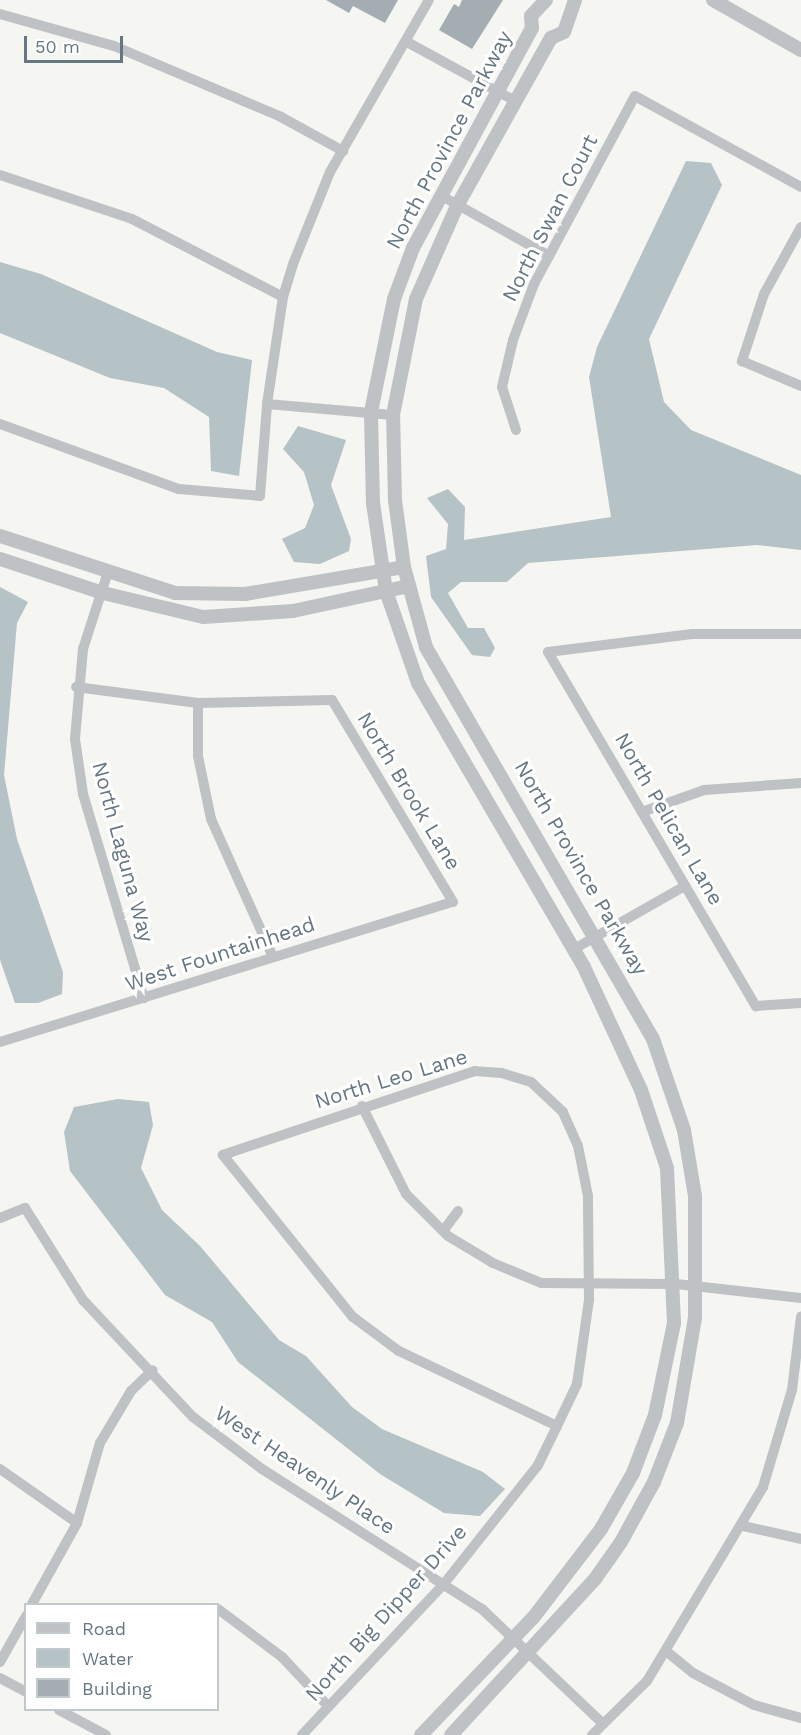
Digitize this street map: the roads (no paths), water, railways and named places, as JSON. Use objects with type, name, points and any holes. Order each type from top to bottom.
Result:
[{"type":"street","points":[[0,424],[179,489],[260,496],[267,404],[283,297],[343,151],[429,0]]},
{"type":"street","name":"North Province Parkway","points":[[451,1735],[595,1579],[654,1482],[688,1375],[685,1285],[668,1168],[641,1090],[574,949],[418,683],[386,591],[373,503],[371,412],[394,299],[440,195],[532,28],[531,16],[546,0]]},
{"type":"street","name":"North Province Parkway","points":[[421,1735],[514,1638],[576,1566],[633,1473],[668,1366],[685,1285],[694,1196],[684,1130],[653,1039],[595,934],[426,647],[404,567],[394,490],[393,415],[416,299],[457,206],[551,38],[564,32],[575,0]]},
{"type":"street","points":[[713,0],[801,50]]},
{"type":"street","points":[[0,14],[114,46],[281,117],[343,151]]},
{"type":"street","points":[[407,42],[515,101]]},
{"type":"street","name":"North Swan Court","points":[[516,430],[502,387],[513,340],[549,256],[635,96],[801,187]]},
{"type":"street","points":[[0,176],[132,219],[283,297]]},
{"type":"street","points":[[440,195],[549,256]]},
{"type":"street","points":[[801,227],[764,294],[742,361],[801,386]]},
{"type":"street","points":[[267,404],[393,415]]},
{"type":"street","points":[[0,536],[107,574],[201,595],[245,594],[404,567]]},
{"type":"street","points":[[0,559],[103,593],[222,617],[293,611],[410,586]]},
{"type":"street","name":"North Laguna Way","points":[[107,574],[76,687],[75,739],[83,794],[144,998]]},
{"type":"street","name":"North Pelican Lane","points":[[801,634],[692,634],[548,652],[756,1006],[801,1003]]},
{"type":"street","points":[[76,687],[198,703],[198,756],[211,819],[273,957]]},
{"type":"street","name":"North Brook Lane","points":[[198,703],[332,700],[453,902]]},
{"type":"street","points":[[642,812],[704,790],[801,783]]},
{"type":"street","points":[[574,949],[595,934],[685,886]]},
{"type":"street","name":"West Fountainhead","points":[[0,1042],[453,902]]},
{"type":"street","name":"North Leo Lane","points":[[557,1426],[399,1351],[353,1317],[222,1155],[362,1106],[475,1071],[531,1082],[563,1112]]},
{"type":"street","points":[[362,1106],[406,1194],[443,1231],[493,1263],[541,1283],[589,1286],[685,1285],[801,1298]]},
{"type":"street","name":"North Big Dipper Drive","points":[[302,1735],[443,1585],[538,1465],[577,1384],[589,1286],[588,1196],[578,1146],[563,1112]]},
{"type":"street","name":"West Heavenly Place","points":[[0,1218],[25,1208],[83,1300],[153,1370],[193,1417],[262,1469],[443,1585],[514,1638],[603,1724]]},
{"type":"street","points":[[443,1231],[458,1211]]},
{"type":"street","points":[[592,1735],[647,1681],[743,1526],[764,1487],[797,1380],[801,1317]]},
{"type":"street","points":[[33,1603],[77,1523],[100,1443],[131,1391],[153,1370]]},
{"type":"street","points":[[0,1469],[77,1523]]},
{"type":"street","points":[[743,1526],[801,1539]]},
{"type":"street","points":[[219,1610],[282,1658],[328,1706]]},
{"type":"street","points":[[0,1662],[24,1620]]},
{"type":"street","points":[[666,1652],[693,1673],[754,1705],[801,1718]]},
{"type":"street","points":[[0,1678],[24,1691]]},
{"type":"street","points":[[61,1711],[106,1735]]},
{"type":"water","points":[[686,161],[711,163],[722,185],[649,339],[664,402],[691,430],[801,475],[801,550],[757,545],[528,563],[507,582],[461,582],[448,593],[468,628],[484,628],[495,648],[490,657],[472,655],[431,597],[426,556],[446,549],[448,524],[427,498],[448,489],[465,507],[464,540],[611,517],[589,377],[597,347]]},
{"type":"water","points":[[0,262],[41,274],[217,352],[252,360],[239,476],[211,471],[209,417],[164,388],[110,378],[0,333]]},
{"type":"water","points":[[298,426],[346,440],[331,485],[351,539],[349,551],[320,564],[294,562],[282,539],[305,528],[314,505],[304,472],[283,449]]},
{"type":"water","points":[[0,587],[28,602],[17,623],[4,775],[17,839],[63,972],[62,994],[38,1003],[15,1003],[0,960]]},
{"type":"water","points":[[118,1099],[149,1102],[153,1125],[141,1168],[162,1210],[200,1246],[279,1340],[306,1356],[352,1407],[382,1429],[483,1472],[505,1489],[480,1516],[444,1513],[380,1474],[238,1362],[212,1322],[165,1295],[70,1171],[64,1132],[74,1107]]}]
